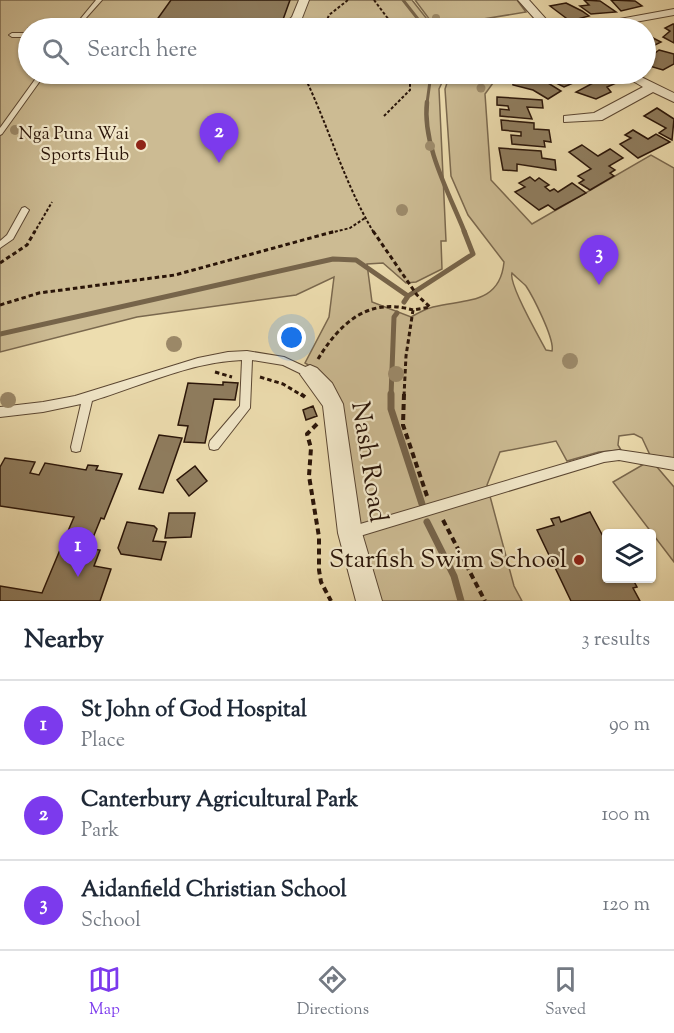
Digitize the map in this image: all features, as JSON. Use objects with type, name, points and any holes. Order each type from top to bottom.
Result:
[{"type":"street","points":[[297,18],[304,0]]},
{"type":"street","points":[[523,0],[540,18]]},
{"type":"street","points":[[641,18],[674,12]]},
{"type":"street","points":[[647,84],[674,98]]},
{"type":"street","points":[[569,119],[597,117],[653,87]]},
{"type":"street","name":"Nash Road","points":[[310,374],[326,390],[333,404],[350,533],[369,601]]},
{"type":"lane","points":[[84,18],[99,0]]},
{"type":"lane","points":[[12,35],[18,35]]},
{"type":"lane","points":[[0,133],[35,84]]},
{"type":"lane","points":[[0,245],[10,237],[25,210]]},
{"type":"lane","points":[[0,412],[88,398],[186,365],[247,355],[279,359],[310,374]]},
{"type":"lane","points":[[214,445],[245,408],[247,355]]},
{"type":"lane","points":[[76,447],[88,398]]},
{"type":"lane","points":[[350,533],[604,457],[619,455],[674,464]]},
{"type":"path","points":[[328,18],[348,0]]},
{"type":"path","points":[[374,0],[384,9],[387,18]]},
{"type":"path","points":[[308,84],[329,130],[334,153],[365,218],[384,250],[417,295],[430,307],[413,310],[391,305],[361,313],[329,339],[310,374]]},
{"type":"path","points":[[384,116],[410,90],[410,84]]},
{"type":"path","points":[[0,264],[27,245],[52,202]]},
{"type":"path","points":[[0,305],[39,293],[175,275],[350,228],[365,218]]},
{"type":"path","points":[[413,310],[406,356],[403,425],[423,486]]},
{"type":"path","points":[[212,371],[234,377],[270,378],[308,398]]},
{"type":"path","points":[[319,422],[307,434],[311,448],[309,476],[319,537],[321,582],[331,601]]},
{"type":"path","points":[[445,524],[485,601]]},
{"type":"shaded area","points":[[0,0],[412,0],[426,18],[18,18],[18,84],[441,84],[439,89],[446,241],[441,241],[442,269],[416,282],[406,283],[383,263],[367,264],[372,302],[411,317],[430,308],[468,301],[488,293],[496,286],[504,262],[468,215],[451,176],[445,89],[447,84],[492,84],[485,94],[491,180],[532,224],[651,155],[674,168],[674,458],[650,455],[642,438],[634,434],[619,436],[618,445],[621,450],[599,452],[567,461],[556,441],[500,452],[487,485],[514,586],[522,601],[379,601],[318,371],[305,363],[329,317],[334,277],[296,295],[137,317],[0,352]],"holes":[[[512,273],[526,286],[547,328],[552,351],[546,350],[525,311],[515,288]]]},
{"type":"shaded area","points":[[415,0],[517,0],[526,12],[489,18],[428,18]]},
{"type":"shaded area","points":[[651,460],[674,487],[674,562],[656,538],[656,529],[649,529],[613,482]]},
{"type":"building","points":[[171,0],[290,0],[284,18],[158,18]]},
{"type":"building","points":[[584,0],[600,1],[616,12],[591,14],[580,6],[589,5]]},
{"type":"building","points":[[611,0],[635,1],[642,6],[621,11]]},
{"type":"building","points":[[566,3],[589,16],[566,18],[550,6]]},
{"type":"building","points":[[674,24],[674,43],[663,37],[670,31],[665,28]]},
{"type":"building","points":[[659,50],[674,54],[674,64],[663,70],[656,68],[656,52]]},
{"type":"building","points":[[550,84],[561,91],[548,99],[533,90],[513,85]]},
{"type":"building","points":[[591,84],[614,84],[607,87],[611,92],[596,99],[576,92]]},
{"type":"building","points":[[497,97],[542,100],[543,108],[527,107],[532,119],[500,116],[500,109],[509,110],[508,106],[497,105]]},
{"type":"building","points":[[657,108],[674,119],[672,140],[659,133],[666,128],[644,116]]},
{"type":"building","points":[[501,120],[534,123],[534,129],[549,130],[551,142],[544,141],[545,147],[512,144],[511,135],[521,136],[521,132],[502,130]]},
{"type":"building","points":[[633,130],[648,139],[656,134],[670,142],[638,158],[620,144],[631,138],[625,135]]},
{"type":"building","points":[[582,145],[598,156],[610,149],[623,158],[609,166],[615,170],[610,173],[614,176],[590,190],[579,183],[584,180],[578,176],[591,169],[569,152]]},
{"type":"building","points":[[499,148],[541,151],[542,158],[555,160],[556,170],[517,164],[517,171],[503,170]]},
{"type":"building","points":[[530,177],[535,181],[539,178],[549,185],[545,187],[550,191],[554,189],[558,192],[572,183],[586,193],[555,210],[548,205],[539,210],[515,192],[525,187],[519,183]]},
{"type":"building","points":[[223,382],[238,383],[235,400],[214,399],[205,443],[184,442],[188,426],[178,425],[188,383],[223,385]]},
{"type":"building","points":[[313,406],[317,416],[306,420],[303,410]]},
{"type":"building","points":[[159,435],[182,438],[163,493],[139,489]]},
{"type":"building","points":[[5,458],[35,462],[30,473],[39,475],[45,463],[86,470],[88,465],[98,466],[96,470],[122,474],[104,519],[101,518],[88,550],[62,545],[74,517],[0,506],[0,467]]},
{"type":"building","points":[[195,466],[207,481],[189,496],[177,480]]},
{"type":"building","name":"Starfish Swim School","points":[[590,512],[602,534],[602,583],[635,583],[637,587],[633,588],[640,601],[571,601],[537,530],[554,525],[551,519],[559,517],[561,522]]},
{"type":"building","points":[[169,513],[195,513],[191,537],[165,538]]},
{"type":"building","points":[[127,522],[154,526],[157,529],[153,541],[166,542],[161,560],[121,554],[118,548]]},
{"type":"building","points":[[62,545],[100,550],[94,566],[111,569],[100,601],[0,601],[0,586],[42,593]]},
{"type":"waterway","points":[[403,0],[417,18]]},
{"type":"waterway","points":[[427,103],[430,84]]},
{"type":"waterway","points":[[427,103],[429,135],[433,152],[465,233]]},
{"type":"waterway","points":[[408,296],[473,254],[464,231]]},
{"type":"waterway","points":[[0,334],[333,259],[356,260],[408,296]]},
{"type":"waterway","points":[[404,302],[408,296]]},
{"type":"waterway","points":[[391,396],[394,317],[397,313]]},
{"type":"waterway","points":[[391,396],[391,409],[422,504]]},
{"type":"waterway","points":[[427,522],[454,576],[461,601]]},
{"type":"place","name":"Ngā Puna Wai Sports Hub","points":[[141,145]]},
{"type":"place","name":"Canterbury Agricultural Park","points":[[219,163]]},
{"type":"place","name":"Aidanfield Christian School","points":[[599,285]]},
{"type":"place","name":"Starfish Swim School","points":[[579,560]]},
{"type":"place","name":"St John of God Hospital","points":[[78,577]]}]
